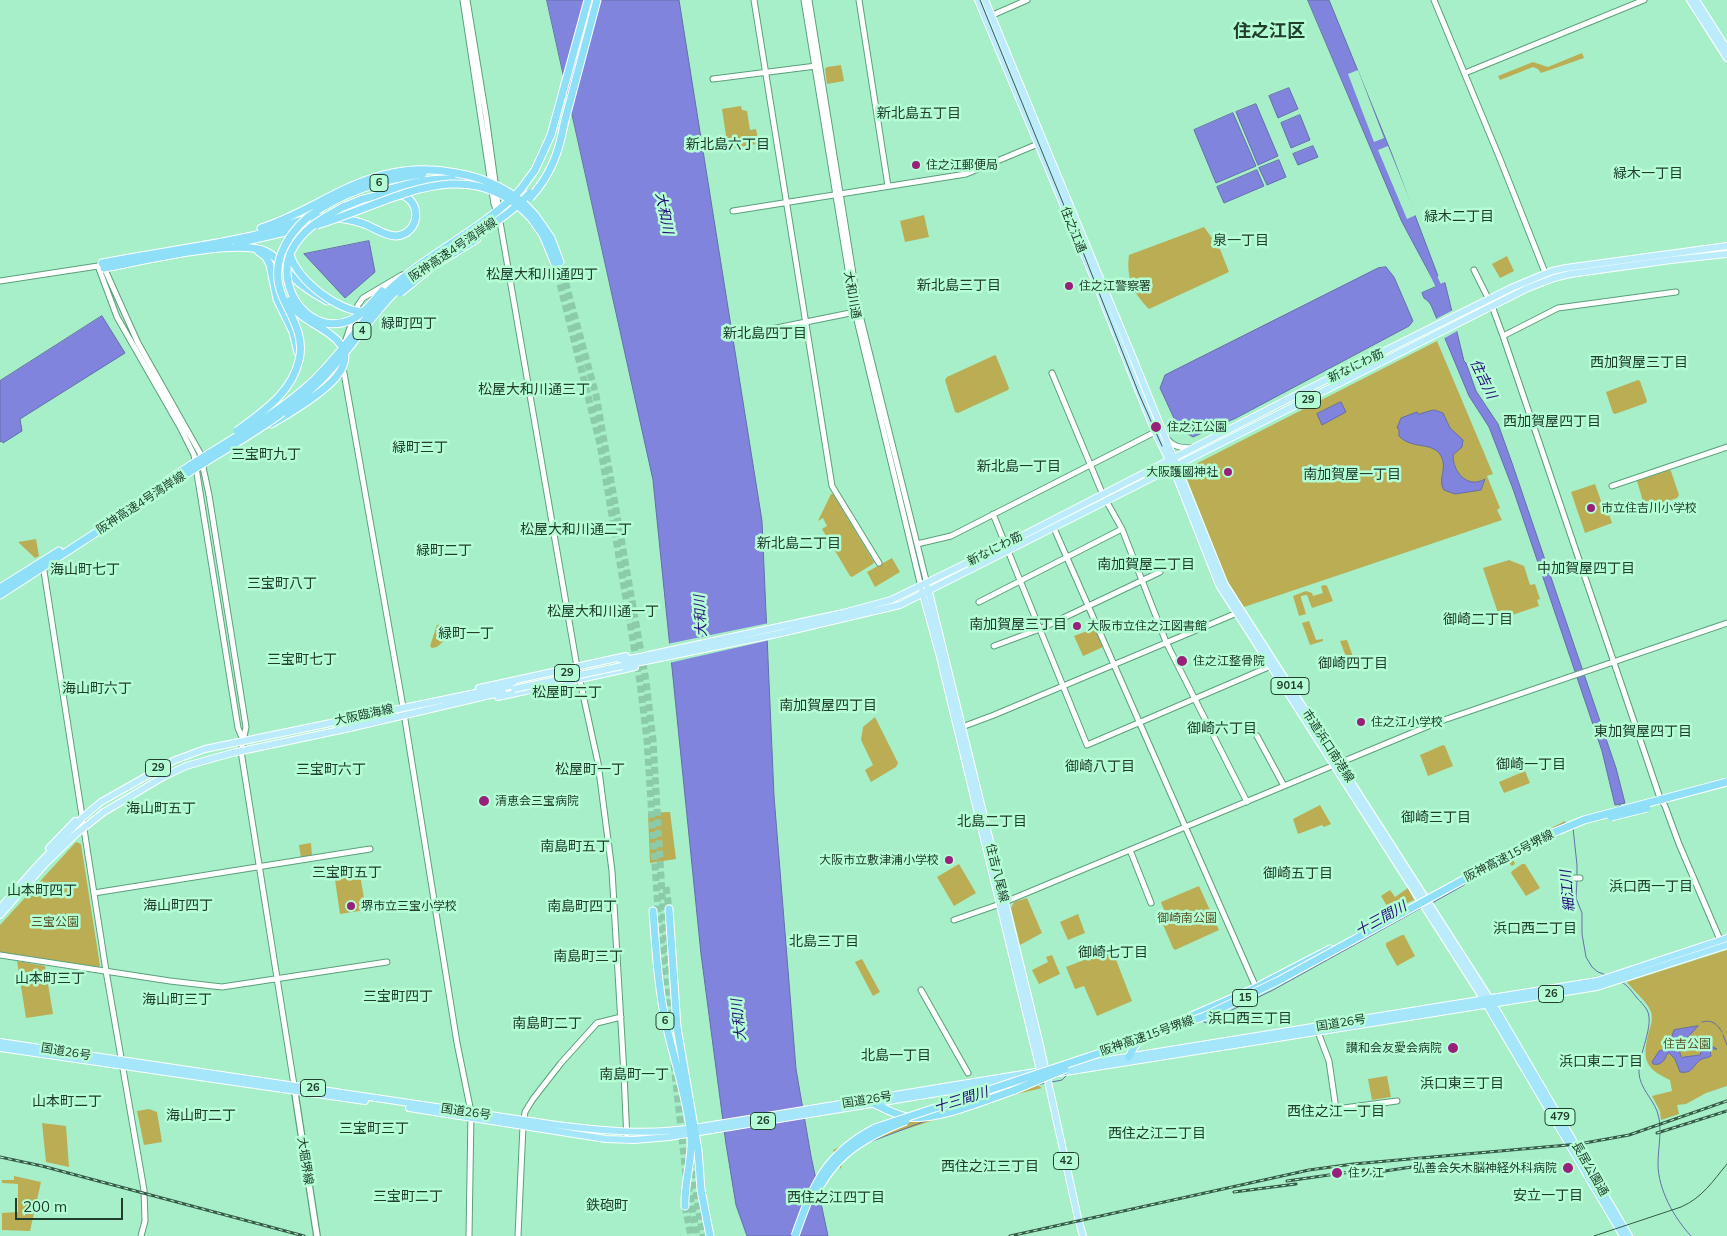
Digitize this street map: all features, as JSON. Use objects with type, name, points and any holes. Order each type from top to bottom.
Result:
[{"type":"highway","name":"阪神高速4号湾岸線","points":[[0,588],[193,465],[303,390],[327,366],[397,282],[425,260],[492,216],[521,189],[535,170],[547,147],[561,103],[588,0]]},
{"type":"highway","name":"阪神高速4号湾岸線","points":[[0,594],[278,415],[313,388],[340,359],[388,300],[409,279],[431,262],[516,207],[535,187],[556,150],[597,0]]},
{"type":"highway","name":"4","points":[[101,266],[201,250],[246,248],[261,250],[270,254],[296,280],[337,306],[353,311],[366,312],[375,310],[386,305],[432,267],[519,209],[534,194],[548,174],[558,152],[564,124]]},
{"type":"highway","points":[[221,242],[281,221],[367,180],[395,173],[431,170],[456,173]]},
{"type":"highway","name":"6","points":[[353,311],[332,301],[302,276],[294,264],[290,250],[292,239],[298,228],[308,217],[342,197],[386,181],[426,173],[456,173],[479,178],[502,188],[521,201],[533,216],[558,263]]},
{"type":"highway","name":"6","points":[[308,315],[295,301],[289,290],[287,271],[289,257],[294,246],[307,229],[343,207],[407,184],[437,178],[466,180],[492,189],[513,201],[533,216]]},
{"type":"highway","points":[[201,250],[272,237],[315,226],[393,197],[425,188],[457,184],[492,189]]},
{"type":"highway","points":[[101,266],[255,235],[294,222],[317,217],[335,217],[352,220],[388,235],[400,235],[408,232],[414,226],[416,210],[408,197],[392,193],[360,200]]},
{"type":"highway","name":"4","points":[[308,315],[323,322],[335,323],[345,322],[356,317],[409,266],[508,202]]},
{"type":"highway","name":"4","points":[[204,461],[294,410],[323,390],[339,374],[343,366],[344,357],[340,343],[332,335],[309,322],[293,309],[284,292],[281,274],[284,256],[296,237],[311,223],[343,207]]},
{"type":"highway","points":[[295,373],[301,352],[299,335],[280,291],[277,269],[288,238],[308,217]]},
{"type":"highway","name":"4","points":[[193,465],[272,404],[284,391],[295,373],[298,357],[296,341],[277,299],[272,269],[261,253],[246,248]]},
{"type":"highway","name":"阪神高速15号堺線","points":[[795,1236],[809,1197],[824,1170],[844,1148],[868,1132],[891,1122],[1192,1021],[1272,984],[1509,854],[1557,831],[1611,812],[1727,782]]},
{"type":"highway","name":"阪神高速15号堺線","points":[[800,1236],[812,1203],[824,1179],[841,1157],[863,1141],[905,1122],[1169,1034],[1244,1004],[1511,858],[1560,834],[1600,820],[1727,786]]},
{"type":"highway","name":"6","points":[[669,909],[677,1028],[692,1131]]},
{"type":"highway","name":"6","points":[[653,911],[661,1001],[692,1131]]},
{"type":"highway","name":"15","points":[[1129,1057],[1136,1044],[1146,1036],[1205,1012],[1384,923]]},
{"type":"highway","name":"国道26号","points":[[818,1110],[875,1104],[1045,1077],[1065,1070],[1318,1032],[1614,979],[1724,943]]},
{"type":"highway","name":"国道26号","points":[[1081,1068],[1129,1057],[1488,1002]]},
{"type":"highway","name":"長居公園通","points":[[1488,1002],[1623,1236]]},
{"type":"highway","name":"長居公園通","points":[[1488,1002],[1629,1236]]},
{"type":"highway","name":"国道26号","points":[[0,1042],[122,1064]]},
{"type":"highway","name":"国道26号","points":[[0,1048],[294,1089],[410,1108],[471,1115],[606,1139],[656,1132],[692,1131],[818,1110],[1045,1077]]},
{"type":"highway","points":[[875,1104],[904,1116],[928,1117],[1015,1090],[1065,1070]]},
{"type":"highway","points":[[685,1206],[685,1187],[691,1158],[692,1131]]},
{"type":"highway","points":[[692,1131],[698,1150],[701,1190],[710,1236]]},
{"type":"main road","name":"住之江通","points":[[978,0],[988,17],[1165,437],[1171,459]]},
{"type":"main road","name":"住之江通","points":[[985,0],[988,17],[1038,144],[1155,432],[1171,459]]},
{"type":"main road","points":[[1690,0],[1727,58]]},
{"type":"main road","points":[[1696,0],[1727,49]]},
{"type":"main road","name":"新なにわ筋","points":[[688,649],[779,634],[792,627],[900,605],[1008,551],[1103,495],[1192,448],[1458,314],[1490,303],[1566,268],[1727,246]]},
{"type":"main road","name":"新なにわ筋","points":[[1546,277],[1727,254]]},
{"type":"main road","name":"新なにわ筋","points":[[843,616],[891,600],[1006,544],[1106,502],[1461,322],[1490,303]]},
{"type":"main road","name":"市道浜口南港線","points":[[1171,459],[1225,585],[1488,1002]]},
{"type":"main road","name":"市道浜口南港線","points":[[1175,467],[1219,585],[1337,764]]},
{"type":"main road","name":"住吉八尾線","points":[[924,585],[962,727],[1002,903]]},
{"type":"main road","name":"住吉八尾線","points":[[926,593],[940,657],[1083,1236]]},
{"type":"main road","name":"新なにわ筋","points":[[688,649],[778,626],[792,627]]},
{"type":"main road","name":"29","points":[[577,667],[612,659],[659,656],[688,649]]},
{"type":"main road","name":"29","points":[[580,680],[688,649]]},
{"type":"main road","name":"大阪臨海線","points":[[0,915],[3,905],[83,817],[101,802],[174,760],[205,748],[403,707],[514,687],[659,656]]},
{"type":"main road","points":[[403,707],[577,667]]},
{"type":"main road","points":[[404,715],[438,710],[580,680]]},
{"type":"main road","name":"大阪臨海線","points":[[3,905],[71,838],[104,812],[171,774],[200,761],[350,728],[514,687]]},
{"type":"main road","name":"29","points":[[0,920],[71,838]]},
{"type":"main road","name":"大堀堺線","points":[[294,1089],[317,1236]]},
{"type":"street","points":[[463,0],[494,204],[499,216]]},
{"type":"street","points":[[467,0],[486,116],[499,204],[499,216],[577,667],[596,753],[612,868],[626,1136]]},
{"type":"street","points":[[754,0],[832,486],[879,563]]},
{"type":"street","name":"大和川通","points":[[804,0],[861,319],[917,544],[924,585]]},
{"type":"street","name":"大和川通","points":[[809,0],[817,66]]},
{"type":"street","points":[[859,0],[888,186]]},
{"type":"street","points":[[988,17],[1027,0]]},
{"type":"street","points":[[1434,0],[1546,277]]},
{"type":"street","points":[[1465,73],[1644,0]]},
{"type":"street","points":[[713,79],[817,66]]},
{"type":"street","points":[[733,211],[966,174],[1038,144]]},
{"type":"street","name":"大和川通","points":[[838,194],[854,312],[924,585]]},
{"type":"street","points":[[193,465],[204,461],[305,393],[332,364],[344,344],[358,305],[363,298],[499,216]]},
{"type":"street","points":[[101,266],[138,342],[204,461],[246,727],[241,751],[294,1089]]},
{"type":"street","points":[[101,266],[116,317],[180,427],[194,456],[193,465],[238,728],[244,740]]},
{"type":"street","points":[[0,281],[101,266]]},
{"type":"street","points":[[1474,270],[1503,336],[1660,798],[1724,943]]},
{"type":"street","points":[[1503,336],[1558,308],[1676,292]]},
{"type":"street","points":[[752,333],[854,312]]},
{"type":"street","points":[[332,364],[344,373],[403,707],[457,1043],[471,1115],[469,1236]]},
{"type":"street","points":[[1052,373],[1106,502],[1122,530],[1166,642],[1247,802]]},
{"type":"street","points":[[917,544],[951,536],[1155,432]]},
{"type":"street","points":[[1165,437],[1178,448],[1192,448]]},
{"type":"street","points":[[1612,486],[1727,447]]},
{"type":"street","points":[[993,514],[1087,745],[1271,666]]},
{"type":"street","points":[[1052,524],[1254,983]]},
{"type":"street","points":[[979,602],[1122,530]]},
{"type":"street","points":[[44,571],[106,971],[144,1190],[145,1221],[141,1236]]},
{"type":"street","points":[[994,646],[1040,629],[1160,572]]},
{"type":"street","points":[[962,727],[994,716],[1237,613]]},
{"type":"street","points":[[954,920],[1002,903],[1438,722],[1727,623]]},
{"type":"street","points":[[1257,736],[1284,786]]},
{"type":"street","points":[[94,892],[370,849]]},
{"type":"street","points":[[1130,850],[1151,903]]},
{"type":"street","points":[[1574,878],[1580,878]]},
{"type":"street","points":[[0,955],[222,987],[387,962]]},
{"type":"street","points":[[921,990],[968,1073]]},
{"type":"street","points":[[518,1236],[525,1112],[561,1063],[597,1022],[621,1017]]},
{"type":"street","points":[[1318,1032],[1329,1061],[1336,1109],[1397,1102]]},
{"type":"green space","points":[[1582,53],[1584,58],[1541,73],[1533,67],[1500,80],[1498,76],[1533,62],[1548,67]]},
{"type":"green space","points":[[841,65],[844,81],[827,84],[825,69]]},
{"type":"green space","points":[[741,106],[742,110],[747,111],[750,130],[756,129],[758,140],[755,140],[756,144],[728,149],[722,109]]},
{"type":"green space","points":[[924,215],[929,237],[905,242],[900,221]]},
{"type":"green space","points":[[1204,227],[1220,249],[1229,272],[1149,309],[1132,285],[1128,263],[1129,255]]},
{"type":"green space","points":[[1507,256],[1514,271],[1500,278],[1492,264]]},
{"type":"green space","name":"住之江公園","points":[[1437,341],[1493,474],[1487,476],[1500,508],[1497,510],[1502,520],[1244,607],[1227,580],[1185,474],[1186,469]]},
{"type":"green space","points":[[995,355],[1009,388],[1008,390],[958,413],[955,412],[945,380],[947,377]]},
{"type":"green space","points":[[1638,380],[1647,401],[1646,403],[1615,414],[1613,413],[1606,392]]},
{"type":"green space","points":[[1669,470],[1679,495],[1677,498],[1647,509],[1645,508],[1637,481]]},
{"type":"green space","points":[[1595,484],[1606,515],[1609,514],[1612,523],[1585,533],[1571,492]]},
{"type":"green space","points":[[831,494],[833,494],[874,562],[852,577],[822,529],[827,526],[823,518],[818,521]]},
{"type":"green space","points":[[36,539],[39,556],[35,558],[18,542]]},
{"type":"green space","points":[[892,558],[900,572],[875,587],[867,572]]},
{"type":"green space","points":[[1509,560],[1524,566],[1530,585],[1535,584],[1540,599],[1537,600],[1539,606],[1500,619],[1483,568]]},
{"type":"green space","points":[[1325,585],[1333,601],[1312,608],[1307,595],[1301,596],[1306,614],[1299,616],[1293,596],[1306,591],[1312,593],[1313,596],[1323,593],[1321,586]]},
{"type":"green space","points":[[1309,621],[1316,640],[1323,639],[1323,641],[1310,645],[1302,623]]},
{"type":"green space","points":[[441,624],[446,639],[437,647],[432,648],[430,646],[437,625]]},
{"type":"green space","points":[[1095,628],[1103,647],[1083,656],[1074,636]]},
{"type":"green space","points":[[1347,640],[1356,665],[1350,667],[1340,641]]},
{"type":"green space","points":[[875,717],[898,763],[896,767],[871,782],[865,770],[873,765],[861,740],[863,727]]},
{"type":"green space","points":[[1443,745],[1453,766],[1428,776],[1420,755]]},
{"type":"green space","points":[[1525,771],[1530,783],[1504,793],[1499,782]]},
{"type":"green space","points":[[1320,805],[1331,824],[1324,827],[1322,825],[1298,834],[1293,819]]},
{"type":"green space","points":[[670,812],[676,859],[650,863],[648,813]]},
{"type":"green space","points":[[1565,821],[1567,828],[1524,848],[1526,852],[1513,859],[1515,864],[1512,866],[1504,858],[1491,864],[1489,860]]},
{"type":"green space","name":"三宝公園","points":[[76,842],[81,844],[100,966],[0,952],[0,925]]},
{"type":"green space","points":[[311,843],[312,856],[301,858],[299,845]]},
{"type":"green space","points":[[959,864],[976,893],[954,906],[937,877]]},
{"type":"green space","points":[[1522,864],[1525,864],[1540,888],[1526,896],[1511,873]]},
{"type":"green space","points":[[359,869],[366,910],[340,914],[334,873]]},
{"type":"green space","name":"御崎南公園","points":[[1199,886],[1219,930],[1175,950],[1158,913],[1164,910],[1161,902]]},
{"type":"green space","points":[[1408,888],[1414,900],[1390,911],[1381,896],[1390,890],[1395,897]]},
{"type":"green space","points":[[1027,898],[1042,933],[1020,945],[1011,908],[1014,902]]},
{"type":"green space","points":[[1078,914],[1085,933],[1068,940],[1060,922]]},
{"type":"green space","points":[[1404,935],[1415,956],[1397,966],[1386,943]]},
{"type":"green space","name":"住吉公園","points":[[1727,950],[1727,1086],[1706,1093],[1686,1104],[1677,1105],[1679,1114],[1661,1120],[1660,1111],[1652,1096],[1672,1091],[1670,1080],[1661,1076],[1647,1062],[1646,1049],[1652,1017],[1651,1012],[1627,982]]},
{"type":"green space","points":[[1107,951],[1113,952],[1132,1001],[1097,1016],[1084,986],[1075,989],[1066,967]]},
{"type":"green space","points":[[1052,955],[1060,974],[1039,984],[1032,970],[1048,962],[1046,957]]},
{"type":"green space","points":[[862,959],[880,992],[873,996],[855,962]]},
{"type":"green space","points":[[17,961],[45,966],[53,1014],[26,1018]]},
{"type":"green space","points":[[1387,1076],[1391,1097],[1372,1100],[1368,1079]]},
{"type":"green space","points":[[1035,1084],[1042,1088],[1009,1096],[872,1140],[861,1145],[842,1159],[841,1169],[833,1150],[903,1118],[917,1120]]},
{"type":"green space","points":[[149,1109],[157,1112],[162,1142],[144,1145],[137,1111]]},
{"type":"green space","points":[[42,1123],[66,1126],[69,1167],[46,1162]]},
{"type":"green space","points":[[14,1176],[41,1182],[30,1231],[2,1230],[2,1213],[18,1212],[18,1184],[2,1183],[2,1180],[14,1180]]},
{"type":"water","name":"大和川","points":[[547,0],[679,0],[762,521],[774,796],[796,1069],[811,1156],[828,1236],[747,1236],[736,1205],[701,954],[653,480]]},
{"type":"water","points":[[1308,0],[1329,0],[1391,152],[1438,276],[1432,278],[1402,222]]},
{"type":"water","points":[[1289,88],[1298,109],[1278,118],[1269,96]]},
{"type":"water","points":[[1256,104],[1278,156],[1258,165],[1236,112]]},
{"type":"water","points":[[1233,113],[1256,166],[1216,183],[1194,130]]},
{"type":"water","points":[[1300,115],[1310,140],[1291,148],[1281,123]]},
{"type":"water","points":[[1313,146],[1318,157],[1298,165],[1293,154]]},
{"type":"water","points":[[1279,160],[1286,177],[1267,185],[1259,168]]},
{"type":"water","points":[[1257,170],[1264,186],[1224,203],[1217,187]]},
{"type":"water","points":[[369,241],[375,272],[345,298],[304,254]]},
{"type":"water","points":[[1386,267],[1394,277],[1413,321],[1409,326],[1236,418],[1193,437],[1179,429],[1160,388],[1165,375],[1378,268]]},
{"type":"water","points":[[1445,283],[1464,361],[1476,391],[1498,424],[1616,768],[1625,803],[1615,805],[1602,751],[1513,489],[1489,427],[1469,396],[1431,305],[1422,293]]},
{"type":"water","points":[[102,316],[125,353],[20,419],[22,431],[3,443],[2,441],[0,442],[0,381]]},
{"type":"water","points":[[1341,402],[1346,412],[1322,425],[1317,414]]},
{"type":"water","points":[[1434,410],[1443,413],[1450,428],[1463,440],[1462,447],[1453,455],[1456,468],[1467,481],[1479,482],[1485,479],[1481,490],[1455,494],[1444,490],[1442,486],[1443,460],[1437,451],[1410,443],[1399,436],[1399,429],[1397,428],[1401,418],[1417,412],[1418,414]]},
{"type":"water","points":[[1698,1026],[1682,1041],[1680,1055],[1683,1058],[1700,1055],[1703,1045],[1706,1043],[1717,1049],[1710,1049],[1711,1056],[1700,1060],[1687,1072],[1680,1072],[1675,1059],[1669,1053],[1660,1063],[1653,1064],[1652,1062],[1659,1051],[1668,1048],[1674,1030]]},
{"type":"pier","points":[[1358,70],[1384,138],[1374,142],[1348,74]]},
{"type":"pier","points":[[1388,146],[1416,215],[1407,219],[1378,150]]},
{"type":"pier","points":[[1455,309],[1459,330],[1443,339],[1434,320]]},
{"type":"pier","points":[[769,623],[770,640],[669,663],[667,644]]},
{"type":"waterway","name":"住吉川","points":[[1431,270],[1438,285],[1438,293]]},
{"type":"waterway","name":"細江川","points":[[1606,811],[1620,806],[1620,804]]},
{"type":"waterway","name":"十三間川","points":[[1538,835],[1565,823]]},
{"type":"waterway","name":"細江川","points":[[1573,828],[1577,876]]},
{"type":"waterway","name":"細江川","points":[[1577,880],[1576,898],[1582,913],[1582,934],[1586,957],[1592,967],[1606,975]]},
{"type":"waterway","name":"十三間川","points":[[1432,903],[1464,885],[1466,882]]},
{"type":"waterway","name":"十三間川","points":[[1203,1020],[1205,1023],[1273,990],[1421,908]]},
{"type":"waterway","name":"細江川","points":[[1621,982],[1628,987],[1643,1005],[1649,1016],[1648,1032],[1639,1066],[1639,1073],[1644,1088],[1655,1106],[1659,1117],[1658,1164],[1664,1193],[1673,1212],[1691,1236]]},
{"type":"waterway","points":[[1702,1022],[1709,1021],[1714,1023],[1722,1032]]},
{"type":"waterway","points":[[1723,1035],[1727,1045]]},
{"type":"waterway","name":"十三間川","points":[[1052,1082],[1062,1080],[1068,1074]]},
{"type":"waterway","name":"十三間川","points":[[1033,1086],[1046,1083]]},
{"type":"waterway","name":"十三間川","points":[[867,1143],[931,1119]]},
{"type":"tunnel","points":[[560,262],[596,395],[646,681],[653,740],[663,911],[670,974]]},
{"type":"tunnel","points":[[555,264],[600,444],[640,682],[647,740],[658,911],[670,1028]]},
{"type":"tunnel","points":[[666,887],[669,909]]},
{"type":"tunnel","points":[[674,1064],[686,1175]]},
{"type":"tunnel","points":[[691,1161],[703,1236]]},
{"type":"tunnel","points":[[688,1185],[697,1236]]},
{"type":"tunnel","points":[[685,1206],[691,1236]]},
{"type":"tram line","points":[[980,0],[1139,394],[1162,446]]},
{"type":"tram line","points":[[1594,1236],[1681,1207],[1695,1199],[1707,1188],[1727,1164]]},
{"type":"railway","points":[[1010,1236],[1309,1170],[1353,1164],[1579,1144],[1629,1135],[1727,1101]]},
{"type":"railway","points":[[1657,1133],[1727,1111]]},
{"type":"railway","points":[[0,1157],[42,1166],[304,1236]]},
{"type":"railway","points":[[1358,1175],[1432,1164]]},
{"type":"railway","points":[[1287,1181],[1364,1170]]},
{"type":"railway","points":[[1234,1192],[1296,1184]]},
{"type":"place","name":"住之江郵便局","points":[[916,165]]},
{"type":"place","name":"住之江警察署","points":[[1069,286]]},
{"type":"place","name":"住之江公園","points":[[1156,427]]},
{"type":"place","name":"大阪護國神社","points":[[1228,472]]},
{"type":"place","name":"市立住吉川小学校","points":[[1591,508]]},
{"type":"place","name":"大阪市立住之江図書館","points":[[1077,626]]},
{"type":"place","name":"住之江整骨院","points":[[1182,661]]},
{"type":"place","name":"住之江小学校","points":[[1361,722]]},
{"type":"place","name":"清恵会三宝病院","points":[[484,801]]},
{"type":"place","name":"大阪市立敷津浦小学校","points":[[949,860]]},
{"type":"place","name":"堺市立三宝小学校","points":[[351,906]]},
{"type":"place","name":"讃和会友愛会病院","points":[[1453,1048]]},
{"type":"place","name":"弘善会矢木脳神経外科病院","points":[[1568,1168]]},
{"type":"place","name":"住ノ江","points":[[1337,1173]]},
{"type":"district","name":"住之江区","points":[[1269,32]]},
{"type":"district","name":"新北島五丁目","points":[[919,114]]},
{"type":"district","name":"新北島六丁目","points":[[728,145]]},
{"type":"district","name":"緑木一丁目","points":[[1648,174]]},
{"type":"district","name":"緑木二丁目","points":[[1459,217]]},
{"type":"district","name":"泉一丁目","points":[[1241,241]]},
{"type":"district","name":"松屋大和川通四丁","points":[[542,275]]},
{"type":"district","name":"新北島三丁目","points":[[959,286]]},
{"type":"district","name":"緑町四丁","points":[[409,324]]},
{"type":"district","name":"新北島四丁目","points":[[765,334]]},
{"type":"district","name":"西加賀屋三丁目","points":[[1639,363]]},
{"type":"district","name":"松屋大和川通三丁","points":[[534,390]]},
{"type":"district","name":"西加賀屋四丁目","points":[[1552,422]]},
{"type":"district","name":"緑町三丁","points":[[420,448]]},
{"type":"district","name":"三宝町九丁","points":[[266,455]]},
{"type":"district","name":"新北島一丁目","points":[[1019,467]]},
{"type":"district","name":"南加賀屋一丁目","points":[[1352,475]]},
{"type":"district","name":"松屋大和川通二丁","points":[[576,530]]},
{"type":"district","name":"新北島二丁目","points":[[799,544]]},
{"type":"district","name":"緑町二丁","points":[[444,551]]},
{"type":"district","name":"南加賀屋二丁目","points":[[1146,565]]},
{"type":"district","name":"中加賀屋四丁目","points":[[1586,569]]},
{"type":"district","name":"海山町七丁","points":[[85,570]]},
{"type":"district","name":"三宝町八丁","points":[[282,584]]},
{"type":"district","name":"松屋大和川通一丁","points":[[603,612]]},
{"type":"district","name":"御崎二丁目","points":[[1478,620]]},
{"type":"district","name":"南加賀屋三丁目","points":[[1018,625]]},
{"type":"district","name":"緑町一丁","points":[[466,634]]},
{"type":"district","name":"三宝町七丁","points":[[302,660]]},
{"type":"district","name":"御崎四丁目","points":[[1353,664]]},
{"type":"district","name":"海山町六丁","points":[[97,689]]},
{"type":"district","name":"松屋町二丁","points":[[567,693]]},
{"type":"district","name":"南加賀屋四丁目","points":[[828,706]]},
{"type":"district","name":"御崎六丁目","points":[[1222,729]]},
{"type":"district","name":"東加賀屋四丁目","points":[[1643,732]]},
{"type":"district","name":"御崎一丁目","points":[[1531,765]]},
{"type":"district","name":"御崎八丁目","points":[[1100,767]]},
{"type":"district","name":"三宝町六丁","points":[[331,770]]},
{"type":"district","name":"松屋町一丁","points":[[590,770]]},
{"type":"district","name":"海山町五丁","points":[[161,809]]},
{"type":"district","name":"御崎三丁目","points":[[1436,818]]},
{"type":"district","name":"北島二丁目","points":[[992,822]]},
{"type":"district","name":"南島町五丁","points":[[575,847]]},
{"type":"district","name":"三宝町五丁","points":[[347,873]]},
{"type":"district","name":"御崎五丁目","points":[[1298,874]]},
{"type":"district","name":"浜口西一丁目","points":[[1651,887]]},
{"type":"district","name":"山本町四丁","points":[[42,891]]},
{"type":"district","name":"海山町四丁","points":[[178,906]]},
{"type":"district","name":"南島町四丁","points":[[582,907]]},
{"type":"district","name":"浜口西二丁目","points":[[1535,929]]},
{"type":"district","name":"北島三丁目","points":[[824,942]]},
{"type":"district","name":"御崎七丁目","points":[[1113,953]]},
{"type":"district","name":"南島町三丁","points":[[588,957]]},
{"type":"district","name":"山本町三丁","points":[[50,979]]},
{"type":"district","name":"三宝町四丁","points":[[398,997]]},
{"type":"district","name":"海山町三丁","points":[[177,1000]]},
{"type":"district","name":"浜口西三丁目","points":[[1250,1019]]},
{"type":"district","name":"南島町二丁","points":[[547,1024]]},
{"type":"district","name":"北島一丁目","points":[[896,1056]]},
{"type":"district","name":"浜口東二丁目","points":[[1601,1062]]},
{"type":"district","name":"南島町一丁","points":[[634,1075]]},
{"type":"district","name":"浜口東三丁目","points":[[1462,1084]]},
{"type":"district","name":"山本町二丁","points":[[67,1102]]},
{"type":"district","name":"西住之江一丁目","points":[[1336,1112]]},
{"type":"district","name":"海山町二丁","points":[[201,1116]]},
{"type":"district","name":"三宝町三丁","points":[[374,1129]]},
{"type":"district","name":"西住之江二丁目","points":[[1157,1134]]},
{"type":"district","name":"西住之江三丁目","points":[[990,1167]]},
{"type":"district","name":"安立一丁目","points":[[1548,1196]]},
{"type":"district","name":"三宝町二丁","points":[[408,1197]]},
{"type":"district","name":"西住之江四丁目","points":[[836,1198]]},
{"type":"district","name":"鉄砲町","points":[[607,1206]]}]
